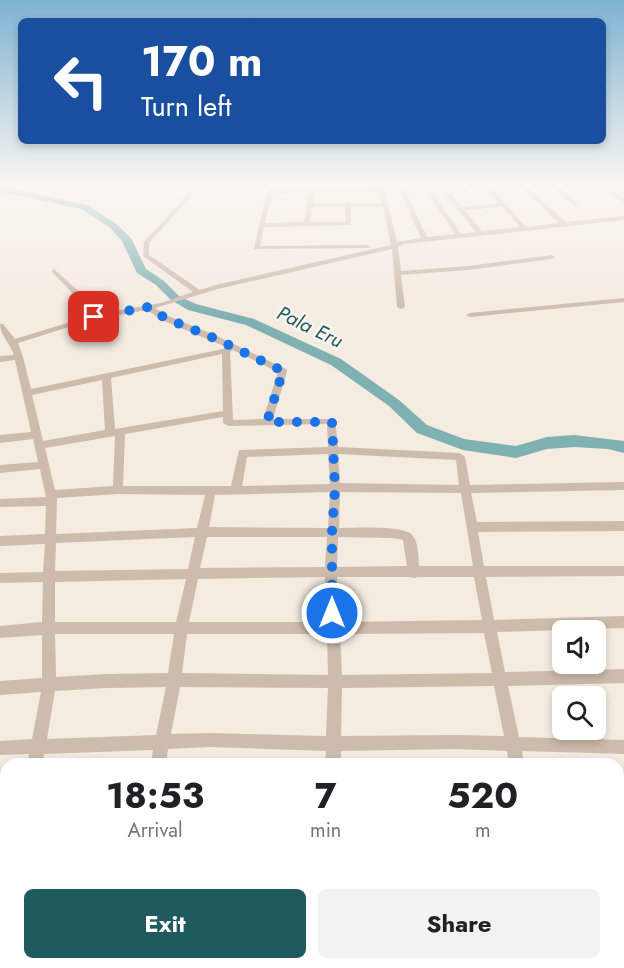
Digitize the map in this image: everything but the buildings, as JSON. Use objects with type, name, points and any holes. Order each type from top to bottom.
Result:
[{"type":"street","points":[[159,228],[146,243],[146,256],[200,293]]},
{"type":"street","points":[[261,228],[256,248],[395,246]]},
{"type":"street","points":[[391,228],[395,246],[401,307]]},
{"type":"street","points":[[420,228],[425,239]]},
{"type":"street","points":[[454,228],[459,236]]},
{"type":"street","points":[[476,228],[480,233]]},
{"type":"street","points":[[13,342],[94,317],[174,301],[396,244],[533,228]]},
{"type":"street","points":[[397,273],[446,270],[552,257]]},
{"type":"street","points":[[54,271],[92,308],[94,317]]},
{"type":"street","points":[[470,315],[624,300]]},
{"type":"street","points":[[148,307],[165,318],[229,349],[283,371],[267,422]]},
{"type":"street","points":[[0,326],[13,342],[19,357],[51,497],[49,685],[36,758]]},
{"type":"street","points":[[27,393],[229,349]]},
{"type":"street","points":[[229,349],[228,423],[332,422],[335,488],[331,573],[331,629],[335,681],[333,758]]},
{"type":"street","points":[[0,359],[19,357]]},
{"type":"street","points":[[106,376],[115,432],[118,490]]},
{"type":"street","points":[[0,439],[38,440],[115,432],[228,413]]},
{"type":"street","points":[[236,490],[243,453],[332,451],[460,457],[489,626],[516,758]]},
{"type":"street","points":[[0,469],[43,465]]},
{"type":"street","points":[[0,503],[118,490],[624,486]]},
{"type":"street","points":[[159,758],[174,680],[181,627],[195,573],[211,491]]},
{"type":"street","points":[[472,527],[624,526]]},
{"type":"street","points":[[0,542],[51,537],[204,532],[392,533],[407,536],[410,540],[414,573]]},
{"type":"street","points":[[0,578],[195,573],[624,571]]},
{"type":"street","points":[[0,632],[50,628],[331,629],[624,622]]},
{"type":"street","points":[[0,688],[174,680],[335,681],[624,676]]},
{"type":"street","points":[[0,748],[210,740],[334,744],[513,744],[624,747]]},
{"type":"waterway","name":"Pala Eru","points":[[115,228],[127,240],[141,271],[160,283],[175,298],[192,307],[250,322],[336,362],[394,403],[422,429],[463,444],[516,452],[547,443],[574,441],[608,443],[624,447]]},
{"type":"route","points":[[94,317],[148,307],[165,318],[214,338],[283,371],[267,422],[332,422],[335,488],[331,573],[332,613]]}]
